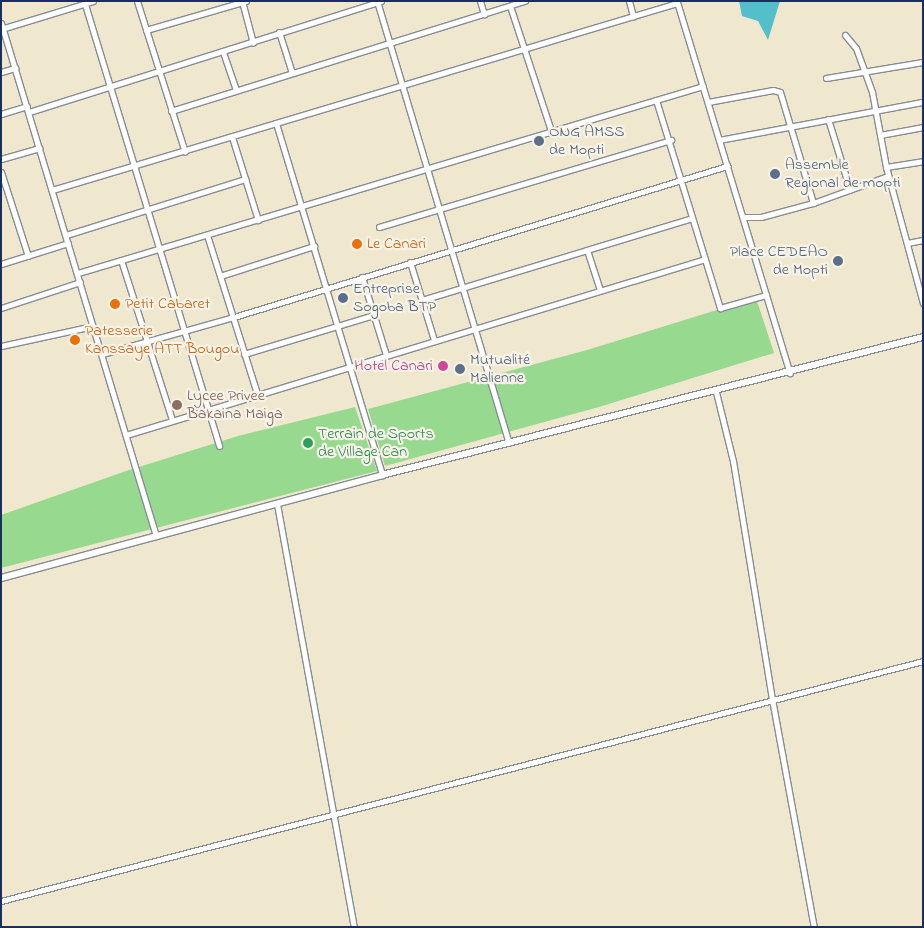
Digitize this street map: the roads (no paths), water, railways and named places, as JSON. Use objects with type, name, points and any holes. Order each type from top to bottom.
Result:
[{"type":"main road","points":[[1,578],[382,475],[716,392],[923,337]]},
{"type":"street","points":[[93,1],[2,27],[78,273],[156,536]]},
{"type":"street","points":[[137,1],[185,152]]},
{"type":"street","points":[[480,1],[484,14]]},
{"type":"street","points":[[171,111],[526,1]]},
{"type":"street","points":[[629,1],[633,16]]},
{"type":"street","points":[[85,2],[134,166],[150,209],[159,249],[219,446]]},
{"type":"street","points":[[146,30],[243,2],[252,43]]},
{"type":"street","points":[[1,114],[28,109],[158,72],[378,2],[509,444]]},
{"type":"street","points":[[52,190],[185,152],[677,2],[790,373]]},
{"type":"street","points":[[510,6],[551,132]]},
{"type":"street","points":[[279,32],[292,73]]},
{"type":"street","points":[[845,35],[856,48],[864,72],[875,111],[888,176],[923,303]]},
{"type":"street","points":[[224,52],[236,90]]},
{"type":"street","points":[[826,78],[923,62]]},
{"type":"street","points":[[1,72],[15,68]]},
{"type":"street","points":[[78,273],[703,86]]},
{"type":"street","points":[[708,102],[776,90],[783,95],[813,203]]},
{"type":"street","points":[[656,100],[671,140],[692,218],[720,308],[766,295]]},
{"type":"street","points":[[719,140],[923,102]]},
{"type":"street","points":[[828,119],[850,190]]},
{"type":"street","points":[[276,124],[303,207],[382,475]]},
{"type":"street","points":[[880,135],[923,127]]},
{"type":"street","points":[[232,137],[258,220]]},
{"type":"street","points":[[379,227],[671,140]]},
{"type":"street","points":[[1,159],[39,148]]},
{"type":"street","points":[[886,167],[923,161]]},
{"type":"street","points":[[102,354],[185,332],[727,166]]},
{"type":"street","points":[[1,172],[28,256]]},
{"type":"street","points":[[743,217],[761,217],[813,203],[888,176]]},
{"type":"street","points":[[66,236],[245,178]]},
{"type":"street","points":[[422,300],[692,218]]},
{"type":"street","points":[[207,235],[257,394]]},
{"type":"street","points":[[907,243],[923,240]]},
{"type":"street","points":[[1,264],[68,243]]},
{"type":"street","points":[[220,276],[314,246]]},
{"type":"street","points":[[587,250],[600,290]]},
{"type":"street","points":[[126,435],[705,259]]},
{"type":"street","points":[[121,260],[172,420]]},
{"type":"street","points":[[410,262],[434,340]]},
{"type":"street","points":[[362,277],[386,355]]},
{"type":"street","points":[[1,308],[80,282]]},
{"type":"street","points":[[244,354],[374,315]]},
{"type":"street","points":[[1,346],[93,326]]},
{"type":"street","points":[[716,392],[733,461],[772,700],[814,927]]},
{"type":"street","points":[[277,504],[354,927]]},
{"type":"street","points":[[1,901],[333,813],[923,661]]},
{"type":"water","points":[[739,1],[780,1],[768,40],[758,21],[742,16]]},
{"type":"place","name":"ONG AMSS de Mopti","points":[[539,141]]},
{"type":"place","name":"Assemble Regional de mopti","points":[[775,174]]},
{"type":"place","name":"Le Canari","points":[[357,244]]},
{"type":"place","name":"Place CEDEAO de Mopti","points":[[838,261]]},
{"type":"place","name":"Entreprise Sogoba BTP","points":[[343,298]]},
{"type":"place","name":"Petit Cabaret","points":[[115,304]]},
{"type":"place","name":"Patesserie Kanssaye ATT Bougou","points":[[75,340]]},
{"type":"place","name":"Hotel Canari","points":[[443,366]]},
{"type":"place","name":"Mutualité Malienne","points":[[460,369]]},
{"type":"place","name":"Lycee Privee Bakaina Maiga","points":[[177,405]]},
{"type":"place","name":"Terrain de Sports de Village Can","points":[[308,443]]}]
